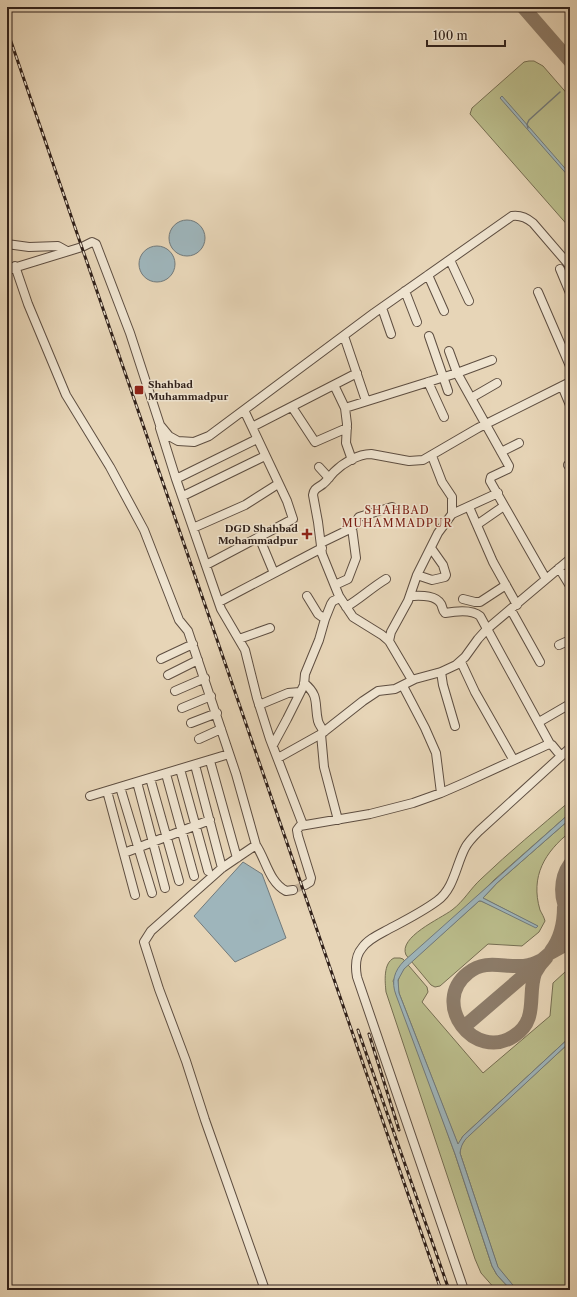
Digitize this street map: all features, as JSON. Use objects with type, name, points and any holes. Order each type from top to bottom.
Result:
[{"type":"street","points":[[160,425],[169,436],[178,441],[194,442],[209,436],[382,308],[515,216],[528,219],[533,223],[570,266]]},
{"type":"street","points":[[293,890],[286,891],[279,887],[274,881],[262,853],[256,845],[217,713],[188,631],[179,620],[144,530],[110,467],[66,395],[28,304],[11,268],[82,247],[92,242],[96,244],[130,333],[176,479],[221,609],[246,654],[259,704],[303,825]]},
{"type":"street","points":[[7,244],[29,247],[58,246],[67,251]]},
{"type":"street","points":[[450,260],[469,301]]},
{"type":"street","points":[[560,269],[570,293]]},
{"type":"street","points":[[428,275],[444,311]]},
{"type":"street","points":[[405,292],[417,322]]},
{"type":"street","points":[[538,292],[570,366]]},
{"type":"street","points":[[382,308],[391,334]]},
{"type":"street","points":[[344,336],[366,401]]},
{"type":"street","points":[[429,336],[448,391]]},
{"type":"street","points":[[449,351],[457,373],[509,468],[491,477],[490,480],[546,579]]},
{"type":"street","points":[[345,408],[443,378],[492,360]]},
{"type":"street","points":[[252,427],[357,373]]},
{"type":"street","points":[[428,382],[444,416]]},
{"type":"street","points":[[412,680],[389,641],[353,617],[340,598],[322,554],[312,495],[316,488],[324,484],[342,465],[352,460],[366,454],[409,461],[423,460],[486,424],[570,382]]},
{"type":"street","points":[[471,398],[497,383]]},
{"type":"street","points":[[334,385],[345,408],[347,428],[346,443],[352,460]]},
{"type":"street","points":[[562,386],[570,405]]},
{"type":"street","points":[[292,406],[315,442],[347,428]]},
{"type":"street","points":[[206,565],[293,520],[288,503],[244,410]]},
{"type":"street","points":[[176,479],[257,439]]},
{"type":"street","points":[[501,452],[519,443]]},
{"type":"street","points":[[183,496],[265,456]]},
{"type":"street","points":[[432,456],[442,482],[452,497],[452,514]]},
{"type":"street","points":[[319,467],[329,478]]},
{"type":"street","points":[[193,528],[247,504],[278,484]]},
{"type":"street","points":[[389,641],[391,632],[410,596],[417,575],[441,529],[452,514],[498,494]]},
{"type":"street","points":[[478,524],[504,506]]},
{"type":"street","points":[[219,602],[274,573],[352,528],[359,517],[392,507]]},
{"type":"street","points":[[469,507],[540,662]]},
{"type":"street","points":[[335,585],[348,579],[356,559],[352,528]]},
{"type":"street","points":[[259,537],[274,573]]},
{"type":"street","points":[[417,575],[432,580],[445,577],[446,575],[443,565],[431,548]]},
{"type":"street","points":[[278,758],[322,733],[378,691],[395,689],[412,680],[441,672],[461,662],[487,629],[570,559]]},
{"type":"street","points":[[559,568],[570,586]]},
{"type":"street","points":[[346,607],[357,601],[376,585],[386,580]]},
{"type":"street","points":[[463,599],[480,602],[506,585]]},
{"type":"street","points":[[307,596],[318,614],[325,619]]},
{"type":"street","points":[[410,596],[432,598],[440,603],[442,610],[445,613],[465,611],[478,614],[550,744],[561,756]]},
{"type":"street","points":[[273,745],[288,718],[304,683],[305,674],[332,602],[340,598]]},
{"type":"street","points":[[238,640],[270,628]]},
{"type":"street","points":[[559,645],[570,640]]},
{"type":"street","points":[[161,659],[193,644]]},
{"type":"street","points":[[168,675],[198,660]]},
{"type":"street","points":[[461,662],[475,692],[513,759]]},
{"type":"street","points":[[441,672],[443,685],[455,726]]},
{"type":"street","points":[[175,691],[205,678]]},
{"type":"street","points":[[304,683],[313,691],[316,702],[318,721],[322,733],[324,768],[338,820]]},
{"type":"street","points":[[403,686],[436,753],[442,793]]},
{"type":"street","points":[[259,704],[288,693],[300,692]]},
{"type":"street","points":[[182,708],[211,696]]},
{"type":"street","points":[[539,722],[570,704]]},
{"type":"street","points":[[191,723],[217,713]]},
{"type":"street","points":[[198,739],[221,729]]},
{"type":"street","points":[[305,885],[310,882],[311,878],[298,836],[297,830],[300,826],[370,814],[409,804],[442,793],[513,759],[550,744]]},
{"type":"street","points":[[464,1290],[356,977],[356,959],[362,946],[375,937],[422,911],[444,896],[449,889],[466,846],[479,831],[570,748]]},
{"type":"street","points":[[90,796],[210,760],[228,750]]},
{"type":"street","points":[[210,760],[237,858]]},
{"type":"street","points":[[195,765],[222,868]]},
{"type":"street","points":[[180,769],[208,871]]},
{"type":"street","points":[[166,774],[194,876]]},
{"type":"street","points":[[150,778],[179,881]]},
{"type":"street","points":[[137,782],[165,888]]},
{"type":"street","points":[[120,787],[137,848],[152,893]]},
{"type":"street","points":[[107,791],[135,896]]},
{"type":"street","points":[[124,853],[210,820]]},
{"type":"street","points":[[256,845],[222,868],[151,931],[144,942],[159,989],[186,1061],[204,1120],[265,1290]]},
{"type":"green space","points":[[534,61],[543,66],[570,97],[570,228],[470,114],[472,108],[524,62]]},
{"type":"green space","points":[[570,801],[570,813],[494,880],[412,961],[479,901],[537,926],[483,898],[497,883],[570,819],[570,832],[553,848],[542,866],[539,876],[537,898],[545,921],[539,932],[522,946],[488,944],[440,986],[435,987],[431,985],[406,955],[405,948],[408,942],[414,935],[430,923],[452,910],[492,869]]},
{"type":"green space","points":[[394,958],[403,959],[427,987],[428,992],[422,1002],[483,1073],[550,1016],[553,983],[565,972],[570,970],[570,1037],[463,1136],[458,1145],[399,993],[399,978],[407,965],[404,961],[393,981],[455,1154],[492,1266],[497,1275],[511,1290],[496,1290],[481,1273],[475,1259],[386,992],[386,968],[390,960]]},
{"type":"green space","points":[[570,1042],[570,1288],[568,1290],[517,1290],[498,1268],[460,1153],[461,1146],[466,1138]]},
{"type":"water","points":[[502,96],[570,174],[570,178],[500,98]]},
{"type":"water","points":[[191,220],[200,225],[204,231],[204,245],[200,251],[191,256],[183,256],[174,251],[170,245],[169,234],[174,225],[180,221]]},
{"type":"water","points":[[160,246],[170,251],[174,257],[174,271],[170,277],[164,281],[154,282],[144,277],[140,271],[139,261],[144,251],[150,247]]},
{"type":"water","points":[[570,813],[570,819],[497,883],[483,898],[538,926],[536,928],[479,901],[404,969],[398,980],[399,993],[458,1144],[463,1136],[570,1037],[570,1042],[468,1137],[460,1150],[498,1267],[517,1290],[511,1290],[497,1275],[492,1266],[455,1154],[394,990],[394,977],[404,961]]},
{"type":"water","points":[[243,862],[262,874],[286,938],[235,962],[194,916]]},
{"type":"waterway","points":[[528,128],[527,124],[529,120],[560,92]]},
{"type":"taxiway","points":[[523,7],[570,61]]},
{"type":"taxiway","points":[[570,864],[564,876],[562,889],[564,903],[570,915]]},
{"type":"taxiway","points":[[551,951],[561,930],[564,907]]},
{"type":"taxiway","points":[[465,1026],[550,953],[570,942]]},
{"type":"taxiway","points":[[546,958],[535,973],[530,1015],[522,1030],[514,1036],[499,1042],[485,1041],[472,1035],[462,1026],[455,1013],[454,999],[457,985],[468,973],[475,968],[483,966],[529,965],[546,958]]},
{"type":"tunnel","points":[[293,890],[305,885]]},
{"type":"railway","points":[[7,30],[441,1290]]},
{"type":"railway","points":[[358,1030],[449,1290]]},
{"type":"railway","points":[[369,1034],[399,1130]]},
{"type":"place","name":"Shahbad Muhammadpur","points":[[139,390]]},
{"type":"place","name":"DGD Shahbad Mohammadpur","points":[[307,534]]},
{"type":"district","name":"SHAHBAD MUHAMMADPUR","points":[[397,516]]}]
